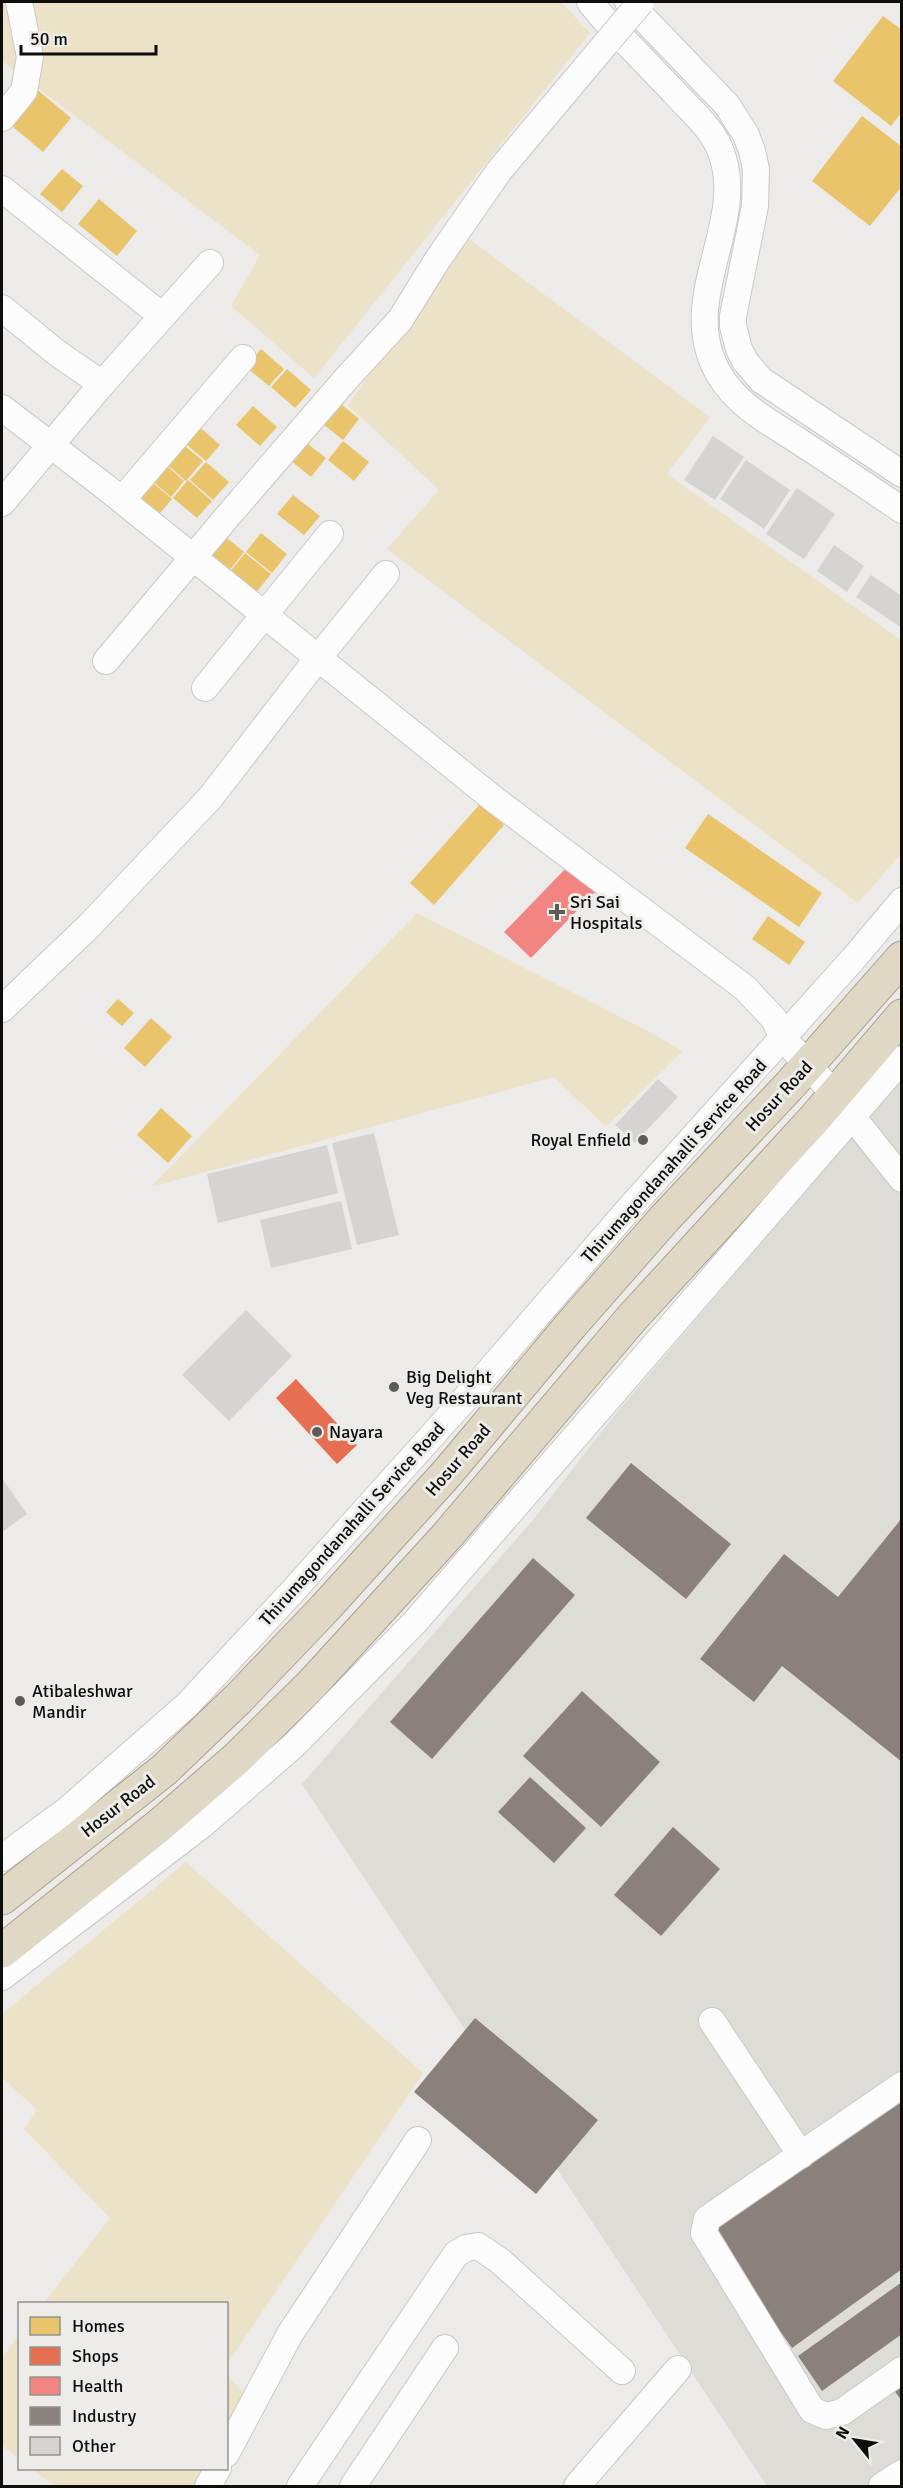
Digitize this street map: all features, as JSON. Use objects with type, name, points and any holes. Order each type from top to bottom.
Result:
[{"type":"highway","name":"Hosur Road","points":[[2,1898],[164,1770],[238,1699],[441,1481],[665,1218],[807,1066],[902,958]]},
{"type":"highway","points":[[2,1951],[170,1817],[236,1759],[311,1685],[446,1537],[631,1319],[843,1105],[902,1016]]},
{"type":"street","points":[[2,118],[24,91],[30,57],[19,2]]},
{"type":"street","points":[[590,2],[704,124],[712,135],[723,160],[726,174],[726,202],[703,313],[706,345],[720,376],[742,403],[902,510]]},
{"type":"street","points":[[628,2],[727,105],[742,127],[752,152],[756,169],[755,206],[733,316],[735,338],[745,361],[761,380],[902,474]]},
{"type":"street","points":[[106,661],[346,379],[400,320],[438,259],[499,171],[641,2]]},
{"type":"street","points":[[2,189],[161,315]]},
{"type":"street","points":[[2,503],[161,315],[210,263]]},
{"type":"street","points":[[2,308],[57,353],[102,384]]},
{"type":"street","points":[[122,500],[243,358]]},
{"type":"street","points":[[2,408],[122,500],[495,800],[745,988],[774,1019],[776,1046],[807,1066],[843,1105],[902,1179]]},
{"type":"street","points":[[205,688],[330,534]]},
{"type":"street","points":[[2,1009],[89,926],[210,798],[386,574]]},
{"type":"street","name":"Thirumagondanahalli Service Road","points":[[2,1858],[66,1811],[187,1705],[386,1487],[902,901]]},
{"type":"street","points":[[2,1977],[202,1825],[294,1745],[415,1622],[728,1262],[843,1105],[902,1059]]},
{"type":"street","points":[[712,2021],[801,2155]]},
{"type":"street","points":[[902,2085],[707,2219],[704,2233],[812,2410],[826,2416],[842,2412],[902,2370]]},
{"type":"street","points":[[228,2450],[268,2380],[290,2334],[418,2140]]},
{"type":"street","points":[[300,2487],[456,2254],[466,2248],[478,2246],[500,2261],[622,2371]]},
{"type":"street","points":[[353,2487],[445,2348]]},
{"type":"street","points":[[577,2487],[678,2369]]},
{"type":"street","points":[[208,2487],[217,2470]]},
{"type":"street","points":[[882,2487],[902,2473]]},
{"type":"shaded area","points":[[2,2],[561,2],[590,33],[314,378],[231,306],[260,255],[2,61]]},
{"type":"shaded area","points":[[465,236],[710,417],[667,474],[901,640],[901,854],[858,903],[387,549],[439,490],[348,405]]},
{"type":"shaded area","points":[[417,913],[683,1051],[606,1127],[554,1077],[151,1187]]},
{"type":"shaded area","points":[[901,1079],[901,2486],[767,2486],[302,1784],[533,1520],[617,1412]]},
{"type":"shaded area","points":[[186,1862],[423,2073],[228,2363],[228,2302],[45,2302],[110,2218],[24,2129],[37,2110],[2,2077],[2,2014]]},
{"type":"shaded area","points":[[18,2336],[18,2458],[2,2445],[2,2358]]},
{"type":"shaded area","points":[[228,2377],[247,2396],[228,2429]]},
{"type":"shaded area","points":[[33,2470],[204,2470],[194,2486],[55,2486]]},
{"type":"building: Homes","points":[[883,16],[902,30],[902,112],[891,126],[833,81]]},
{"type":"building: Homes","points":[[34,87],[71,118],[43,152],[6,121]]},
{"type":"building: Homes","points":[[862,116],[902,147],[902,186],[870,226],[812,181]]},
{"type":"building: Homes","points":[[62,169],[83,186],[62,212],[40,194]]},
{"type":"building: Homes","points":[[99,199],[137,231],[117,256],[78,224]]},
{"type":"building: Homes","points":[[261,349],[284,369],[269,386],[246,367]]},
{"type":"building: Homes","points":[[287,369],[311,390],[295,408],[271,387]]},
{"type":"building: Homes","points":[[335,399],[359,419],[343,440],[318,420]]},
{"type":"building: Homes","points":[[253,406],[277,427],[260,446],[236,425]]},
{"type":"building: Homes","points":[[194,422],[220,445],[206,461],[180,439]]},
{"type":"building: Homes","points":[[300,438],[326,458],[311,477],[285,456]]},
{"type":"building: Homes","points":[[179,441],[203,461],[186,481],[162,460]]},
{"type":"building: Homes","points":[[343,441],[369,462],[354,481],[328,460]]},
{"type":"building: Homes","points":[[206,462],[229,482],[213,500],[190,480]]},
{"type":"building: Homes","points":[[164,463],[184,481],[171,497],[150,479]]},
{"type":"building: Homes","points":[[146,477],[172,499],[155,519],[129,497]]},
{"type":"building: Homes","points":[[188,480],[212,501],[197,518],[173,498]]},
{"type":"building: Homes","points":[[293,495],[320,516],[304,535],[277,514]]},
{"type":"building: Homes","points":[[219,531],[244,552],[228,572],[202,552]]},
{"type":"building: Homes","points":[[261,533],[287,554],[272,573],[246,552]]},
{"type":"building: Homes","points":[[245,553],[271,574],[255,594],[229,573]]},
{"type":"building: Homes","points":[[480,804],[504,825],[434,905],[410,883]]},
{"type":"building: Homes","points":[[708,814],[822,893],[799,927],[685,848]]},
{"type":"building: Homes","points":[[768,916],[805,942],[789,965],[752,939]]},
{"type":"building: Homes","points":[[118,999],[134,1013],[122,1026],[106,1012]]},
{"type":"building: Homes","points":[[151,1018],[172,1037],[145,1067],[124,1048]]},
{"type":"building: Homes","points":[[161,1108],[192,1136],[168,1163],[137,1135]]},
{"type":"building: Shops","points":[[296,1379],[357,1445],[337,1464],[276,1398]]},
{"type":"building: Health","points":[[571,863],[598,889],[531,958],[504,932]]},
{"type":"building: Industry","points":[[631,1463],[731,1544],[686,1599],[586,1518]]},
{"type":"building: Industry","points":[[902,1518],[902,1762],[782,1666],[754,1702],[700,1659],[784,1554],[838,1597]]},
{"type":"building: Industry","points":[[533,1558],[575,1595],[432,1759],[390,1722]]},
{"type":"building: Industry","points":[[582,1691],[660,1762],[601,1827],[523,1756]]},
{"type":"building: Industry","points":[[530,1777],[586,1828],[554,1863],[498,1812]]},
{"type":"building: Industry","points":[[673,1827],[720,1869],[661,1936],[614,1895]]},
{"type":"building: Industry","points":[[475,2018],[598,2120],[536,2194],[414,2092]]},
{"type":"building: Industry","points":[[902,2097],[902,2269],[792,2348],[711,2233]]},
{"type":"building: Industry","points":[[902,2282],[902,2334],[822,2391],[798,2356]]},
{"type":"building: Industry","points":[[902,2377],[902,2401],[890,2385]]},
{"type":"building: Other","points":[[713,436],[744,457],[715,500],[684,480]]},
{"type":"building: Other","points":[[746,460],[790,490],[764,529],[720,499]]},
{"type":"building: Other","points":[[797,488],[835,514],[804,559],[766,534]]},
{"type":"building: Other","points":[[834,545],[864,566],[847,592],[817,571]]},
{"type":"building: Other","points":[[871,575],[902,596],[902,628],[856,597]]},
{"type":"building: Other","points":[[658,1079],[678,1097],[635,1143],[615,1125]]},
{"type":"building: Other","points":[[374,1133],[399,1235],[357,1245],[332,1143]]},
{"type":"building: Other","points":[[327,1145],[338,1193],[218,1223],[207,1174]]},
{"type":"building: Other","points":[[341,1201],[352,1249],[271,1268],[260,1220]]},
{"type":"building: Other","points":[[246,1310],[292,1356],[229,1421],[182,1375]]},
{"type":"building: Other","points":[[2,1478],[27,1514],[2,1532]]},
{"type":"place","name":"Sri Sai Hospitals","points":[[557,912]]},
{"type":"place","name":"Royal Enfield","points":[[643,1140]]},
{"type":"place","name":"Big Delight Veg Restaurant","points":[[394,1387]]},
{"type":"place","name":"Nayara","points":[[317,1432]]},
{"type":"place","name":"Atibaleshwar Mandir","points":[[20,1701]]}]
